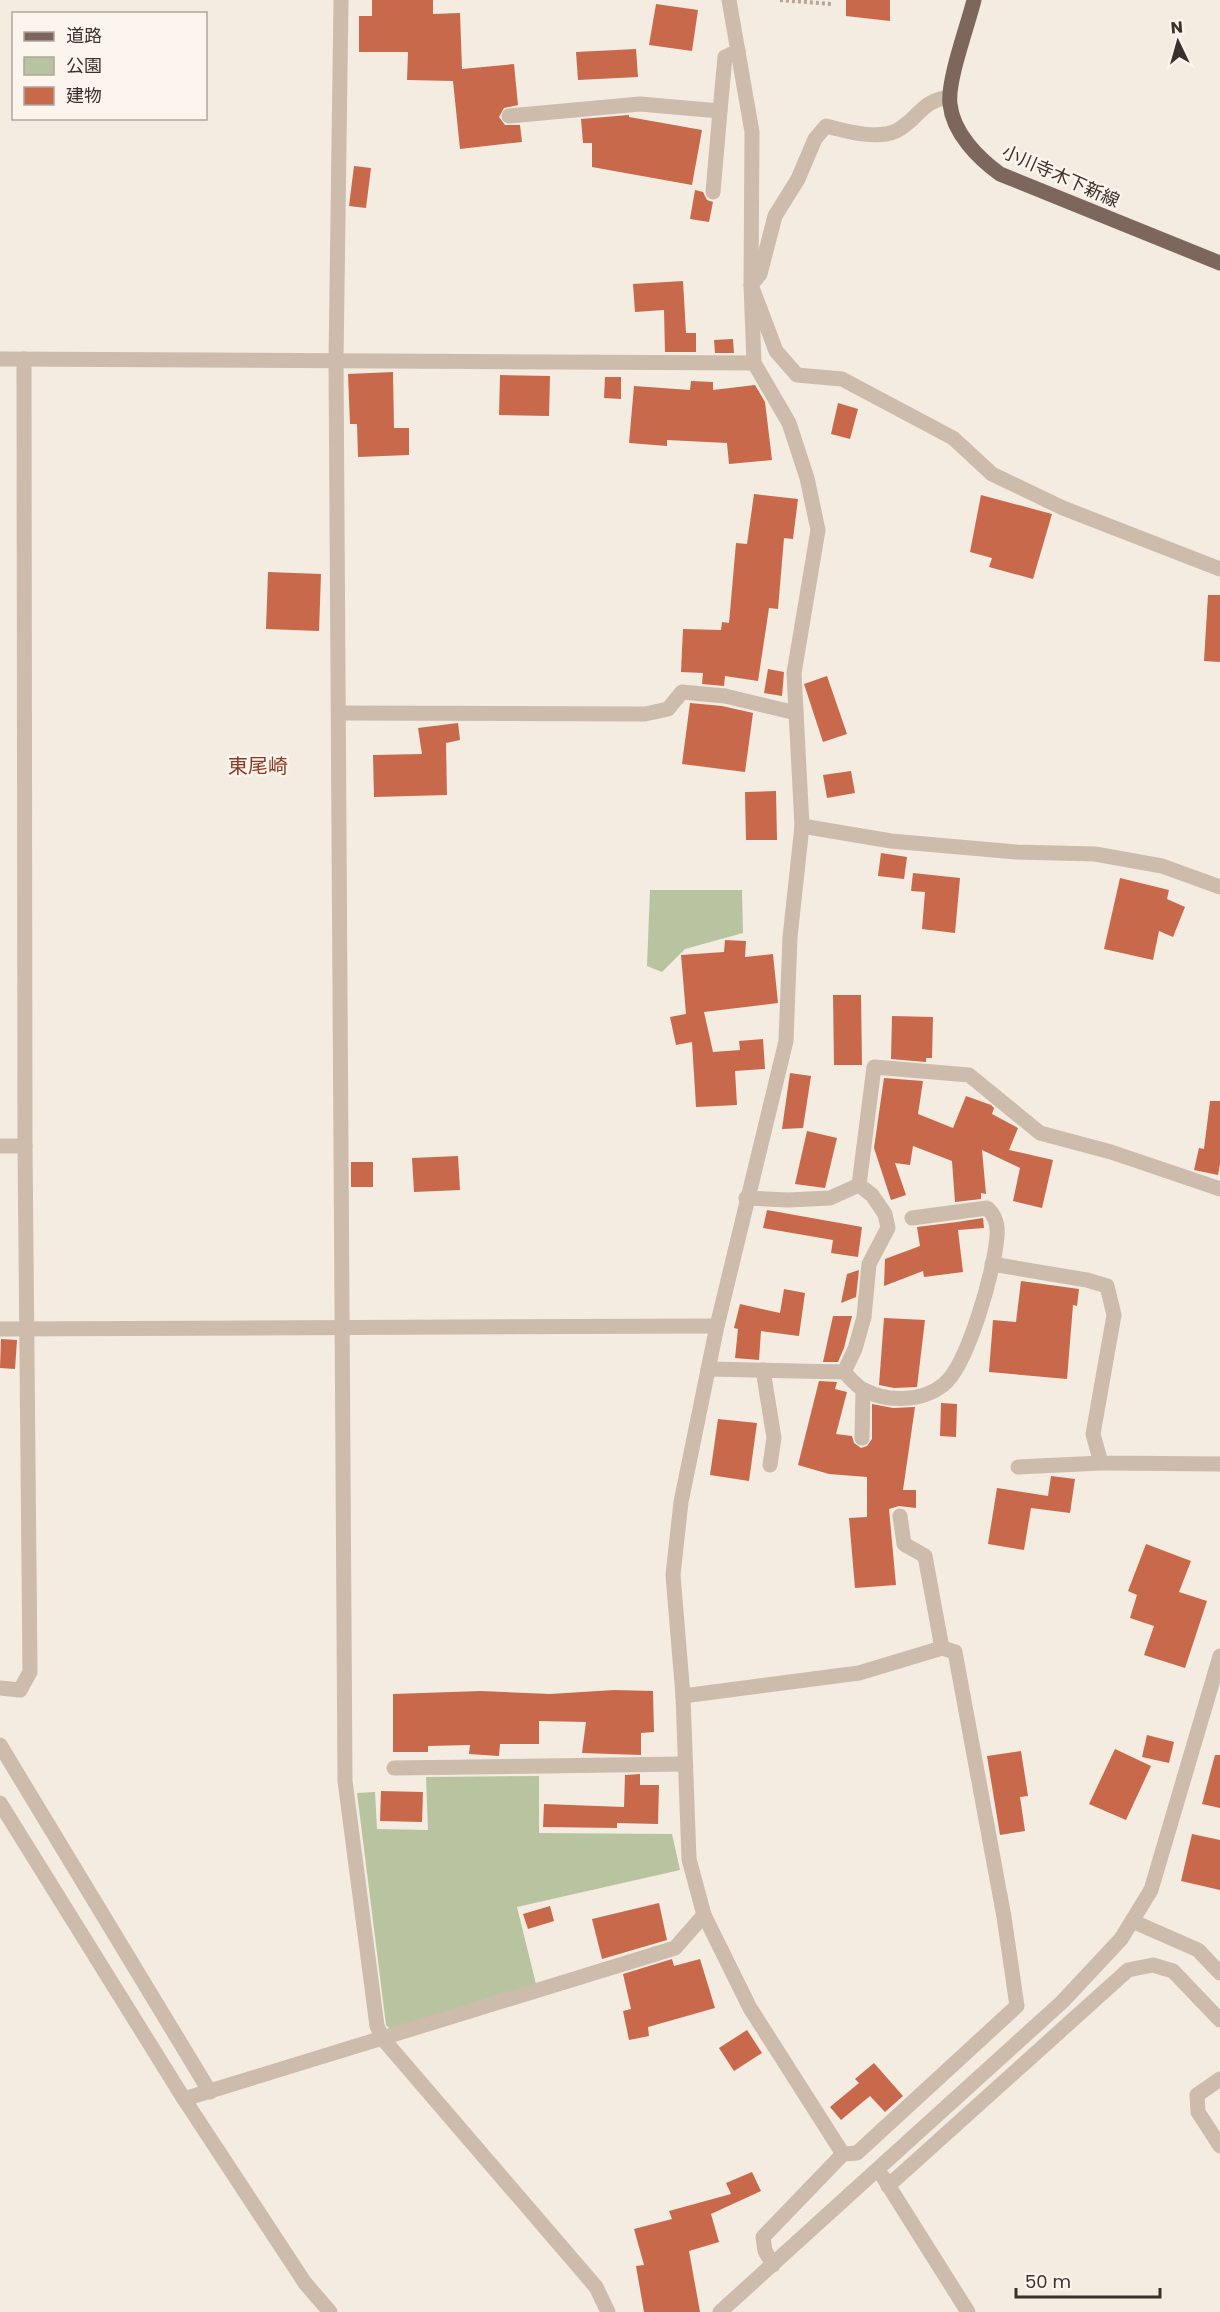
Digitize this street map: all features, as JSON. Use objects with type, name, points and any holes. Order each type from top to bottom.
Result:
[{"type":"main road","name":"小川寺木下新線","points":[[974,0],[950,97],[953,120],[979,158],[1000,174],[1220,263]]},
{"type":"street","points":[[341,0],[336,361],[345,1781],[377,2026],[383,2039],[596,2287],[608,2312]]},
{"type":"street","points":[[729,0],[752,132],[751,285],[754,363],[789,423],[807,478],[818,530],[794,673],[802,825],[790,937],[786,1041],[746,1198],[717,1326],[681,1502],[673,1575],[683,1696],[689,1859],[704,1915],[750,2008],[843,2154]]},
{"type":"street","points":[[713,192],[725,57],[738,51]]},
{"type":"street","points":[[751,285],[760,274],[775,216],[798,179],[815,139],[826,126],[878,135],[894,132],[905,125],[924,105],[938,98],[950,97]]},
{"type":"street","points":[[509,116],[640,104],[720,111]]},
{"type":"street","points":[[751,285],[776,351],[798,375],[842,379],[953,438],[992,474],[1063,508],[1220,569]]},
{"type":"street","points":[[0,359],[754,363]]},
{"type":"street","points":[[0,1688],[20,1690],[30,1672],[25,1146],[24,359]]},
{"type":"street","points":[[339,712],[645,714],[668,709],[682,692],[725,696],[796,713]]},
{"type":"street","points":[[802,825],[891,841],[1016,852],[1095,854],[1162,866],[1220,887]]},
{"type":"street","points":[[859,1185],[874,1067],[969,1075],[1040,1133],[1111,1152],[1220,1189]]},
{"type":"street","points":[[0,1146],[25,1146]]},
{"type":"street","points":[[746,1198],[788,1200],[830,1198],[859,1185]]},
{"type":"street","points":[[844,1372],[855,1349],[864,1317],[869,1263],[888,1228],[885,1215],[872,1195],[859,1185]]},
{"type":"street","points":[[708,1369],[844,1372],[863,1390],[890,1398],[919,1397],[943,1385],[956,1369],[972,1334],[998,1234],[994,1215],[987,1208],[912,1218]]},
{"type":"street","points":[[992,1264],[1087,1280],[1107,1286],[1114,1315],[1093,1434],[1101,1462]]},
{"type":"street","points":[[0,1329],[717,1326]]},
{"type":"street","points":[[763,1370],[774,1437],[770,1465]]},
{"type":"street","points":[[862,1438],[863,1390]]},
{"type":"street","points":[[1018,1467],[1101,1462],[1220,1464]]},
{"type":"street","points":[[900,1516],[904,1544],[925,1557],[942,1648]]},
{"type":"street","points":[[683,1696],[859,1673],[942,1648],[955,1652],[1004,1917],[1017,2006],[857,2153],[843,2154],[763,2237],[765,2251],[773,2265]]},
{"type":"street","points":[[720,2312],[1062,2002],[1121,1939],[1151,1890],[1219,1665]]},
{"type":"street","points":[[0,1745],[210,2092]]},
{"type":"street","points":[[394,1768],[684,1764]]},
{"type":"street","points":[[0,1803],[184,2099],[305,2283],[330,2312]]},
{"type":"street","points":[[184,2099],[675,1948],[704,1915]]},
{"type":"street","points":[[1132,1921],[1198,1950],[1220,1973]]},
{"type":"street","points":[[888,2186],[1128,1970],[1153,1965],[1173,1971],[1220,2020]]},
{"type":"street","points":[[1220,2079],[1197,2095],[1198,2112],[1220,2146]]},
{"type":"street","points":[[878,2170],[968,2312]]},
{"type":"path","points":[[780,0],[832,4]]},
{"type":"green space","points":[[650,890],[742,890],[743,933],[685,949],[662,972],[647,966]]},
{"type":"green space","points":[[539,1776],[539,1833],[672,1834],[680,1870],[517,1907],[536,1984],[391,2030],[386,2025],[357,1793],[375,1792],[377,1829],[428,1830],[426,1777]]},
{"type":"building","points":[[372,0],[433,0],[433,14],[460,13],[462,69],[514,64],[518,105],[504,108],[499,117],[505,125],[520,125],[522,142],[460,149],[453,81],[407,80],[408,52],[359,52],[359,16],[372,16]]},
{"type":"building","points":[[846,0],[890,0],[890,21],[846,16]]},
{"type":"building","points":[[656,4],[698,10],[692,51],[649,45]]},
{"type":"building","points":[[636,49],[638,77],[578,80],[576,52]]},
{"type":"building","points":[[629,115],[629,117],[702,130],[692,185],[592,167],[592,143],[583,143],[581,119]]},
{"type":"building","points":[[354,166],[371,168],[366,208],[349,206]]},
{"type":"building","points":[[695,190],[703,192],[707,200],[713,202],[709,222],[690,219]]},
{"type":"building","points":[[683,281],[686,333],[696,333],[696,352],[665,352],[664,310],[635,312],[633,284]]},
{"type":"building","points":[[733,339],[734,353],[715,353],[714,340]]},
{"type":"building","points":[[393,372],[394,428],[409,428],[409,455],[358,457],[357,424],[350,424],[348,374]]},
{"type":"building","points":[[500,375],[550,376],[549,416],[499,415]]},
{"type":"building","points":[[605,377],[621,377],[621,399],[604,398]]},
{"type":"building","points":[[691,381],[713,382],[713,390],[755,385],[765,402],[772,460],[729,464],[727,443],[667,440],[667,446],[629,443],[634,386],[690,390]]},
{"type":"building","points":[[838,403],[858,409],[850,439],[831,434]]},
{"type":"building","points":[[754,494],[798,499],[793,539],[784,538],[778,609],[769,608],[758,681],[725,676],[724,686],[702,684],[703,673],[681,672],[683,629],[721,630],[722,622],[729,623],[736,543],[747,544]]},
{"type":"building","points":[[981,495],[1052,514],[1033,579],[989,567],[992,558],[970,552]]},
{"type":"building","points":[[268,572],[321,574],[319,631],[266,629]]},
{"type":"building","points":[[1208,595],[1220,595],[1220,662],[1204,661]]},
{"type":"building","points":[[768,669],[784,672],[782,696],[764,693]]},
{"type":"building","points":[[827,676],[847,734],[823,742],[804,684]]},
{"type":"building","points":[[690,703],[722,706],[753,713],[745,772],[682,764]]},
{"type":"building","points":[[458,723],[460,740],[446,743],[447,795],[374,797],[373,755],[422,754],[418,728]]},
{"type":"building","points":[[851,771],[855,793],[827,798],[823,775]]},
{"type":"building","points":[[776,791],[777,840],[746,840],[745,792]]},
{"type":"building","points":[[881,853],[907,857],[904,879],[878,876]]},
{"type":"building","points":[[913,873],[960,878],[955,933],[922,929],[925,892],[911,891]]},
{"type":"building","points":[[1120,878],[1169,890],[1167,899],[1185,907],[1173,937],[1159,931],[1153,960],[1104,949]]},
{"type":"building","points":[[725,940],[746,941],[745,957],[773,954],[778,1003],[704,1012],[713,1052],[740,1050],[739,1041],[763,1039],[765,1069],[735,1071],[737,1105],[696,1107],[692,1042],[676,1045],[670,1017],[686,1014],[681,955],[724,952]]},
{"type":"building","points":[[833,995],[861,995],[862,1065],[834,1065]]},
{"type":"building","points":[[892,1016],[933,1017],[932,1058],[926,1058],[926,1062],[891,1059]]},
{"type":"building","points":[[790,1073],[811,1076],[803,1128],[782,1129]]},
{"type":"building","points":[[884,1078],[923,1081],[918,1114],[953,1128],[966,1096],[991,1105],[994,1108],[992,1114],[1018,1128],[1009,1150],[1053,1160],[1042,1208],[1013,1201],[1020,1168],[982,1150],[986,1194],[981,1193],[981,1199],[955,1202],[952,1161],[913,1146],[910,1165],[895,1163],[906,1195],[891,1200],[874,1148]]},
{"type":"building","points":[[1210,1101],[1220,1101],[1218,1175],[1194,1170],[1199,1148],[1204,1149]]},
{"type":"building","points":[[807,1131],[837,1138],[825,1188],[795,1184]]},
{"type":"building","points":[[458,1156],[460,1190],[414,1192],[412,1158]]},
{"type":"building","points":[[351,1162],[373,1162],[373,1187],[351,1187]]},
{"type":"building","points":[[767,1210],[862,1227],[858,1257],[831,1253],[833,1240],[763,1228]]},
{"type":"building","points":[[983,1218],[984,1228],[958,1230],[963,1272],[924,1277],[923,1271],[884,1286],[885,1259],[920,1246],[917,1227]]},
{"type":"building","points":[[859,1270],[856,1297],[841,1303],[847,1274]]},
{"type":"building","points":[[1021,1281],[1079,1289],[1077,1306],[1073,1305],[1067,1379],[989,1372],[993,1320],[1016,1322]]},
{"type":"building","points":[[784,1289],[805,1293],[799,1336],[761,1331],[759,1360],[735,1358],[738,1329],[734,1328],[740,1304],[780,1313]]},
{"type":"building","points":[[833,1316],[852,1316],[838,1362],[823,1362]]},
{"type":"building","points":[[884,1318],[925,1320],[917,1387],[894,1388],[879,1385]]},
{"type":"building","points":[[1,1339],[17,1340],[15,1369],[0,1368]]},
{"type":"building","points":[[819,1381],[837,1382],[835,1389],[847,1392],[836,1434],[852,1436],[854,1443],[861,1448],[867,1446],[872,1439],[872,1404],[893,1408],[915,1407],[903,1490],[916,1490],[916,1508],[899,1506],[889,1509],[896,1585],[855,1588],[849,1518],[867,1517],[867,1477],[829,1474],[798,1465]]},
{"type":"building","points":[[941,1403],[957,1404],[956,1437],[940,1436]]},
{"type":"building","points":[[718,1419],[757,1423],[749,1481],[710,1475]]},
{"type":"building","points":[[1051,1476],[1075,1479],[1070,1513],[1031,1508],[1024,1550],[988,1544],[997,1488],[1048,1496]]},
{"type":"building","points":[[1146,1544],[1191,1561],[1179,1592],[1207,1601],[1185,1668],[1144,1655],[1154,1626],[1130,1618],[1137,1595],[1128,1591]]},
{"type":"building","points":[[614,1690],[653,1691],[654,1732],[641,1733],[641,1755],[582,1753],[586,1722],[539,1721],[539,1744],[500,1744],[499,1756],[469,1754],[470,1745],[428,1746],[428,1752],[393,1752],[393,1694],[481,1691],[550,1694]]},
{"type":"building","points":[[1147,1735],[1174,1742],[1169,1763],[1142,1757]]},
{"type":"building","points":[[1115,1749],[1151,1766],[1126,1820],[1089,1804]]},
{"type":"building","points":[[1021,1751],[1028,1796],[1020,1797],[1025,1831],[1000,1835],[987,1756]]},
{"type":"building","points":[[1215,1755],[1220,1755],[1220,1808],[1202,1804]]},
{"type":"building","points":[[640,1774],[640,1785],[659,1785],[658,1824],[617,1823],[617,1828],[543,1827],[544,1804],[624,1807],[625,1775]]},
{"type":"building","points":[[381,1791],[423,1792],[422,1822],[380,1821]]},
{"type":"building","points":[[1192,1834],[1220,1840],[1220,1890],[1181,1881]]},
{"type":"building","points":[[659,1903],[667,1940],[602,1959],[592,1919]]},
{"type":"building","points":[[550,1906],[554,1921],[528,1929],[523,1914]]},
{"type":"building","points":[[672,1959],[674,1966],[700,1959],[715,2008],[648,2027],[649,2036],[629,2040],[623,2011],[631,2009],[623,1974]]},
{"type":"building","points":[[747,2030],[762,2053],[734,2071],[719,2048]]},
{"type":"building","points":[[874,2063],[903,2096],[885,2112],[870,2096],[841,2120],[830,2107],[859,2083],[855,2079]]},
{"type":"building","points":[[752,2172],[761,2191],[711,2214],[719,2242],[689,2251],[700,2312],[644,2312],[636,2266],[644,2265],[634,2229],[672,2219],[669,2211],[731,2194],[726,2183]]},
{"type":"district","name":"東尾崎","points":[[258,766]]}]
